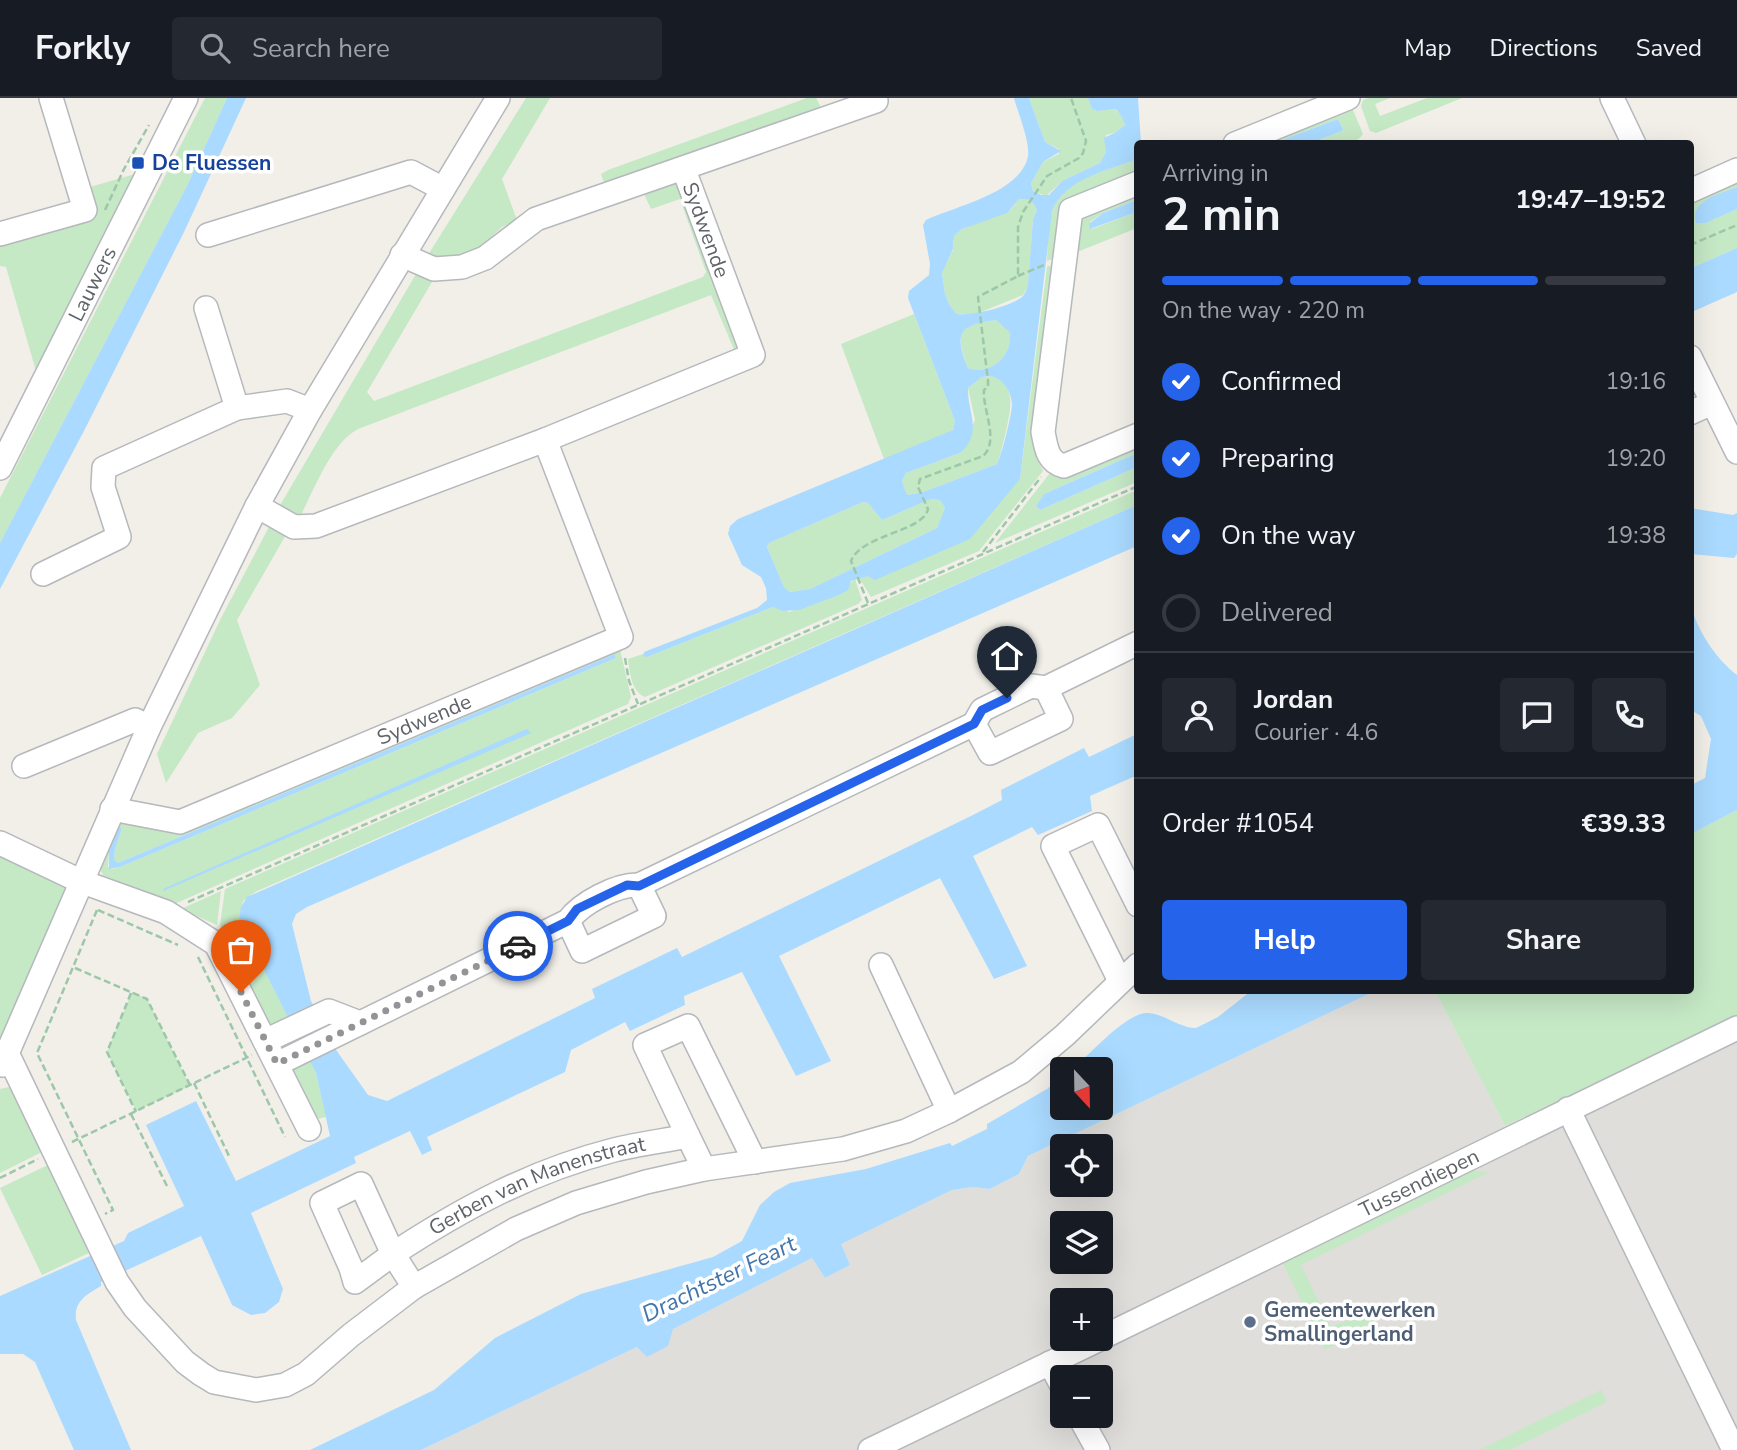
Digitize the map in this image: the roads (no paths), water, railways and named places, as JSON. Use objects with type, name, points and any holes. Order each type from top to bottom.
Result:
[{"type":"street","points":[[0,234],[85,211],[51,98]]},
{"type":"street","name":"Lauwers","points":[[0,468],[186,98]]},
{"type":"street","points":[[4,1061],[149,727],[257,506],[310,410],[498,98]]},
{"type":"street","name":"Sydwende","points":[[402,255],[434,270],[462,267],[485,258],[536,219],[684,170],[876,101],[875,98]]},
{"type":"street","points":[[1245,140],[1348,98]]},
{"type":"street","points":[[1612,98],[1632,140]]},
{"type":"street","name":"Sydwende","points":[[257,506],[294,527],[316,526],[545,440],[753,355],[684,170]]},
{"type":"street","points":[[1694,189],[1737,170]]},
{"type":"street","points":[[208,235],[411,172],[443,189]]},
{"type":"street","points":[[1134,185],[1071,210],[1043,432],[1047,453],[1058,465],[1069,465],[1134,437]]},
{"type":"street","points":[[206,308],[237,408]]},
{"type":"street","points":[[1694,365],[1737,453]]},
{"type":"street","points":[[43,574],[119,537],[103,487],[104,468],[237,408],[286,401],[310,410]]},
{"type":"street","points":[[1694,411],[1712,403]]},
{"type":"street","name":"Sydwende","points":[[112,809],[180,822],[621,637],[545,440]]},
{"type":"street","points":[[271,1051],[302,1052],[568,921],[577,909],[627,885],[639,886],[974,724],[982,710],[1031,686],[1046,688],[1134,645]]},
{"type":"street","points":[[974,724],[990,753],[1061,719],[1046,688]]},
{"type":"street","points":[[24,766],[135,720],[149,727]]},
{"type":"street","points":[[1120,981],[1054,846],[1098,825],[1134,897]]},
{"type":"street","points":[[0,844],[80,881],[166,912],[216,944],[309,1129]]},
{"type":"street","points":[[568,921],[582,951],[654,916],[639,886]]},
{"type":"street","points":[[881,965],[949,1111]]},
{"type":"street","name":"Gerben van Manenstraat","points":[[4,1061],[55,1151],[117,1282],[135,1308],[185,1363],[214,1382],[256,1390],[285,1385],[306,1374],[351,1335],[414,1287],[516,1229],[576,1203],[646,1182],[704,1169],[843,1149],[906,1131],[949,1111],[1021,1072],[1065,1035],[1134,969]]},
{"type":"street","points":[[271,1051],[288,1029],[329,1011],[360,1023]]},
{"type":"street","points":[[704,1169],[645,1045],[688,1026],[755,1162]]},
{"type":"street","name":"Tussendiepen","points":[[1113,1332],[1737,1028]]},
{"type":"street","points":[[1568,1110],[1734,1450]]},
{"type":"street","name":"Gerben van Manenstraat","points":[[414,1287],[393,1254],[484,1198],[546,1172],[615,1149],[688,1136]]},
{"type":"street","name":"Tussendiepen","points":[[870,1450],[1074,1351]]},
{"type":"street","points":[[1086,1428],[1098,1450]]},
{"type":"water","points":[[227,98],[246,98],[184,232],[85,429],[0,589],[0,543],[188,184]]},
{"type":"water","points":[[1014,98],[1029,98],[1045,142],[1061,151],[1043,162],[1031,183],[1033,191],[1049,195],[1062,181],[1100,163],[1106,152],[1104,138],[1125,125],[1116,109],[1097,111],[1092,109],[1088,98],[1138,98],[1141,140],[1134,140],[1134,160],[1077,183],[1058,200],[1052,211],[1020,479],[970,539],[875,580],[868,576],[851,581],[848,590],[799,610],[783,611],[773,607],[647,657],[643,656],[644,652],[757,608],[767,600],[761,577],[742,565],[728,534],[730,526],[738,519],[953,430],[955,421],[908,298],[909,291],[929,275],[930,264],[923,225],[926,220],[986,197],[1013,180],[1023,169],[1028,156],[1026,135]],"holes":[[[1019,199],[1031,200],[1037,210],[1033,219],[1028,285],[1023,296],[1001,307],[957,314],[945,294],[942,273],[953,249],[954,236],[962,229],[1007,213]],[[996,320],[1010,333],[1008,350],[992,366],[985,369],[968,368],[961,347],[962,333],[974,325]],[[982,377],[999,379],[1006,386],[1012,404],[1009,425],[997,464],[923,492],[907,495],[902,481],[906,473],[960,453],[967,445],[973,430],[968,388]],[[931,499],[940,500],[945,508],[937,528],[810,589],[790,592],[784,587],[767,547],[769,543],[863,502],[868,503],[882,520]]]},
{"type":"water","points":[[1338,119],[1343,129],[1319,140],[1282,140]]},
{"type":"water","points":[[1737,187],[1737,209],[1706,223],[1696,223],[1695,215],[1702,203]]},
{"type":"water","points":[[1134,201],[1134,213],[1090,229],[1089,224],[1103,213]]},
{"type":"water","points":[[1737,248],[1737,292],[1694,311],[1694,267]]},
{"type":"water","points":[[1134,454],[1134,468],[1040,510],[1036,506],[1044,494]]},
{"type":"water","points":[[1134,506],[1134,547],[307,907],[296,914],[292,924],[311,1001],[334,1047],[368,1095],[387,1101],[595,998],[592,989],[677,948],[682,957],[973,815],[1002,800],[1001,790],[1084,748],[1089,757],[1134,735],[1134,778],[1090,796],[1092,811],[1038,835],[1032,827],[973,856],[1027,966],[994,979],[940,878],[779,956],[831,1061],[796,1076],[742,972],[684,996],[685,1005],[630,1031],[625,1022],[571,1050],[565,1072],[427,1137],[432,1150],[422,1155],[410,1131],[354,1157],[356,1163],[251,1213],[283,1289],[279,1302],[265,1313],[251,1315],[232,1305],[201,1236],[101,1282],[101,1286],[79,1303],[76,1320],[131,1450],[74,1450],[35,1362],[23,1354],[0,1354],[0,1296],[124,1241],[128,1233],[184,1206],[146,1125],[196,1101],[236,1181],[330,1136],[316,1073],[239,920],[241,907],[247,897]]},
{"type":"water","points":[[1694,509],[1733,515],[1737,513],[1737,554],[1734,558],[1694,554]]},
{"type":"water","points":[[1694,614],[1708,643],[1737,675],[1737,810],[1694,832],[1694,784],[1705,778],[1711,739],[1701,716],[1694,712]]},
{"type":"water","points":[[615,654],[616,658],[120,867],[109,869],[109,850],[117,828],[121,828],[114,859],[118,863]]},
{"type":"water","points":[[527,729],[531,733],[163,891],[163,889]]},
{"type":"water","points":[[1247,994],[1369,994],[1113,1116],[1113,1057],[1085,1057],[1119,1027],[1139,1015],[1148,1013],[1196,1028],[1218,1017]]},
{"type":"water","name":"Drachtster Feart","points":[[1050,1087],[1050,1120],[1104,1120],[1074,1134],[1050,1134],[1050,1146],[1028,1156],[1019,1174],[990,1189],[973,1187],[952,1190],[841,1244],[850,1265],[825,1278],[812,1258],[673,1329],[668,1346],[647,1357],[637,1347],[421,1450],[310,1450],[434,1390],[495,1338],[581,1294],[713,1257],[742,1241],[760,1205],[774,1192],[790,1183],[866,1169],[950,1143],[952,1146],[987,1129],[987,1124]]},
{"type":"place","name":"De Fluessen","points":[[138,163]]},
{"type":"place","name":"Gemeentewerken Smallingerland","points":[[1250,1322]]}]
